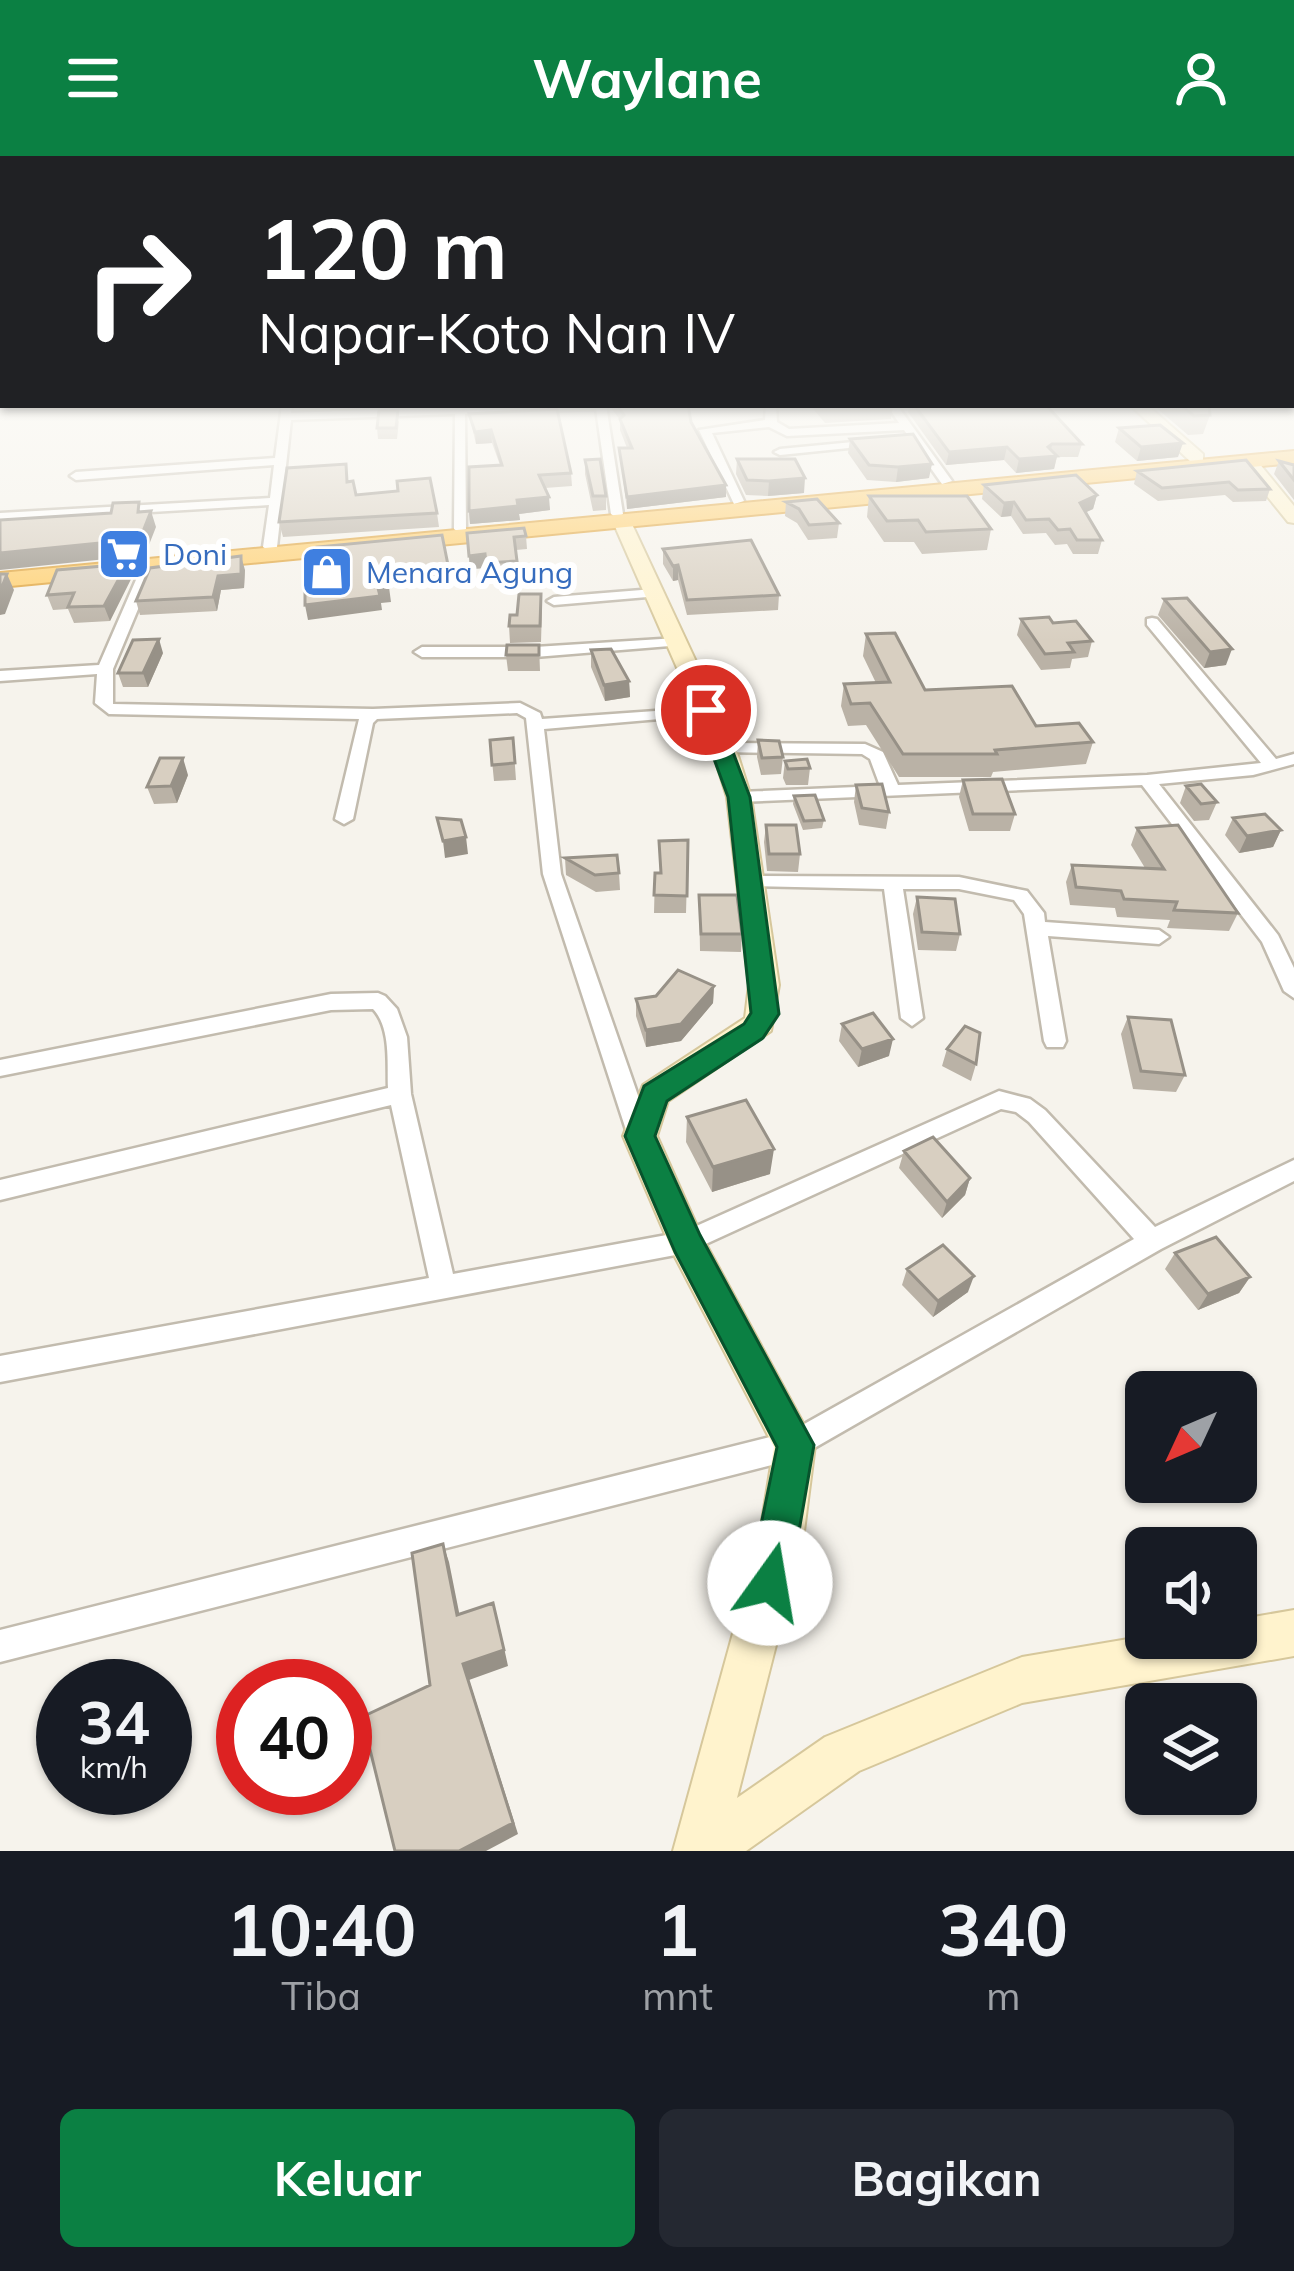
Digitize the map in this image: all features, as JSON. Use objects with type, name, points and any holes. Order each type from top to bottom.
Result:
[{"type":"highway","points":[[891,491],[940,482]]},
{"type":"highway","points":[[0,576],[149,566],[997,482]]},
{"type":"highway","points":[[0,576],[460,529],[619,518],[738,501],[828,497]]},
{"type":"street","points":[[270,547],[277,482]]},
{"type":"street","points":[[460,482],[460,529]]},
{"type":"street","points":[[613,482],[619,518],[724,748],[739,797],[753,882],[765,1014],[754,1031],[654,1094],[640,1136]]},
{"type":"street","points":[[730,482],[738,501]]},
{"type":"street","points":[[1265,482],[1294,518]]},
{"type":"street","points":[[0,517],[276,501]]},
{"type":"street","points":[[149,566],[105,669],[104,704],[119,712],[374,714],[520,708],[528,710],[536,725],[552,874],[640,1136],[686,1242],[796,1445],[781,1539],[701,1851]]},
{"type":"street","points":[[554,601],[654,593]]},
{"type":"street","points":[[1152,622],[1273,766]]},
{"type":"street","points":[[422,652],[535,652],[677,642]]},
{"type":"street","points":[[0,676],[105,669]]},
{"type":"street","points":[[536,725],[706,710]]},
{"type":"street","points":[[344,820],[365,721],[374,714]]},
{"type":"street","points":[[724,748],[866,748],[877,756],[890,788]]},
{"type":"street","points":[[739,797],[1147,780],[1273,766],[1294,759]]},
{"type":"street","points":[[1147,780],[1270,940],[1294,991]]},
{"type":"street","points":[[753,882],[959,883],[1007,890],[1029,901],[1055,1041]]},
{"type":"street","points":[[893,884],[912,1018]]},
{"type":"street","points":[[1035,928],[1159,937]]},
{"type":"street","points":[[0,1068],[361,997],[378,1001],[390,1014],[400,1094],[442,1285]]},
{"type":"street","points":[[0,1190],[400,1094]]},
{"type":"street","points":[[0,1369],[686,1242],[999,1100],[1022,1105],[1037,1116],[1152,1241]]},
{"type":"street","points":[[0,1646],[796,1445],[1152,1241],[1294,1170]]},
{"type":"street","points":[[701,1851],[842,1754],[1022,1680],[1294,1633]]},
{"type":"building","points":[[285,482],[353,482],[356,495],[398,491],[397,482],[431,482],[437,513],[279,522]]},
{"type":"building","points":[[469,482],[542,482],[549,497],[517,500],[518,506],[469,511]]},
{"type":"building","points":[[590,482],[604,482],[606,496],[593,496]]},
{"type":"building","points":[[625,482],[726,485],[627,497]]},
{"type":"building","points":[[1083,482],[1097,495],[1080,503],[1102,540],[1077,540],[1070,529],[1058,530],[1049,519],[1026,520],[1014,502],[1004,503],[984,485]]},
{"type":"building","points":[[1153,482],[1228,482],[1162,488]]},
{"type":"building","points":[[1229,482],[1264,482],[1270,489],[1238,490]]},
{"type":"building","points":[[869,496],[967,496],[991,529],[926,532],[918,520],[887,521]]},
{"type":"building","points":[[817,499],[839,523],[809,525],[799,509],[786,502]]},
{"type":"building","points":[[139,502],[138,512],[151,511],[140,539],[0,553],[0,520],[111,513],[113,503]]},
{"type":"building","points":[[524,528],[526,536],[514,537],[517,561],[486,563],[485,554],[469,556],[467,533]]},
{"type":"building","points":[[442,535],[448,565],[386,571],[389,587],[378,588],[380,596],[305,605],[305,555],[317,554],[317,547]]},
{"type":"building","points":[[751,540],[779,595],[687,600],[678,565],[673,566],[663,549]]},
{"type":"building","points":[[241,556],[241,574],[218,576],[213,597],[136,601],[150,568]]},
{"type":"building","points":[[127,564],[104,606],[68,607],[74,593],[47,595],[57,570]]},
{"type":"building","points":[[519,594],[541,594],[540,626],[509,626],[510,615],[517,615]]},
{"type":"building","points":[[1187,598],[1232,649],[1210,652],[1164,599]]},
{"type":"building","points":[[1049,617],[1053,623],[1076,621],[1092,641],[1068,643],[1074,652],[1045,654],[1021,619]]},
{"type":"building","points":[[895,633],[925,690],[1012,686],[1036,726],[1079,723],[1093,742],[995,750],[997,754],[903,754],[870,703],[851,704],[844,684],[890,682],[866,634]]},
{"type":"building","points":[[159,639],[143,673],[118,673],[133,640]]},
{"type":"building","points":[[507,645],[539,645],[539,655],[506,655]]},
{"type":"building","points":[[611,649],[629,681],[604,685],[591,650]]},
{"type":"building","points":[[513,738],[515,763],[492,765],[490,740]]},
{"type":"building","points":[[758,740],[779,741],[783,757],[762,758]]},
{"type":"building","points":[[160,758],[183,758],[171,786],[147,787]]},
{"type":"building","points":[[807,759],[810,768],[788,769],[785,761]]},
{"type":"building","points":[[1002,779],[1015,814],[973,814],[963,780]]},
{"type":"building","points":[[882,784],[889,812],[862,808],[856,785]]},
{"type":"building","points":[[1201,784],[1217,802],[1201,804],[1186,786]]},
{"type":"building","points":[[815,795],[824,820],[804,821],[794,796]]},
{"type":"building","points":[[1265,814],[1281,830],[1247,836],[1233,818]]},
{"type":"building","points":[[437,818],[461,820],[466,837],[443,841]]},
{"type":"building","points":[[766,825],[796,825],[800,854],[769,854]]},
{"type":"building","points":[[1178,825],[1238,913],[1174,910],[1177,902],[1124,899],[1121,891],[1076,887],[1072,865],[1164,869],[1137,828]]},
{"type":"building","points":[[688,840],[687,896],[654,895],[655,873],[661,873],[659,841]]},
{"type":"building","points":[[617,855],[619,873],[595,875],[565,858]]},
{"type":"building","points":[[699,895],[737,895],[742,934],[701,934]]},
{"type":"building","points":[[917,897],[955,899],[960,934],[922,932]]},
{"type":"building","points":[[678,970],[714,986],[681,1024],[646,1030],[636,999],[656,996]]},
{"type":"building","points":[[873,1013],[893,1039],[862,1049],[842,1024]]},
{"type":"building","points":[[1128,1017],[1171,1020],[1185,1075],[1141,1071]]},
{"type":"building","points":[[965,1026],[980,1033],[976,1064],[947,1049]]},
{"type":"building","points":[[746,1100],[774,1149],[713,1167],[687,1117]]},
{"type":"building","points":[[933,1137],[970,1178],[947,1202],[904,1151]]},
{"type":"building","points":[[1216,1237],[1250,1277],[1208,1294],[1175,1253]]},
{"type":"building","points":[[943,1245],[974,1276],[938,1301],[907,1269]]},
{"type":"building","points":[[443,1544],[457,1615],[493,1603],[504,1650],[463,1664],[513,1823],[459,1851],[395,1851],[372,1758],[372,1712],[430,1685],[412,1553]]},
{"type":"place","name":"Doni","points":[[124,554]]},
{"type":"place","name":"Menara Agung","points":[[327,572]]},
{"type":"route","points":[[706,710],[722,742],[739,797],[765,1014],[754,1031],[654,1094],[640,1136],[686,1242],[796,1445],[770,1583]]}]
